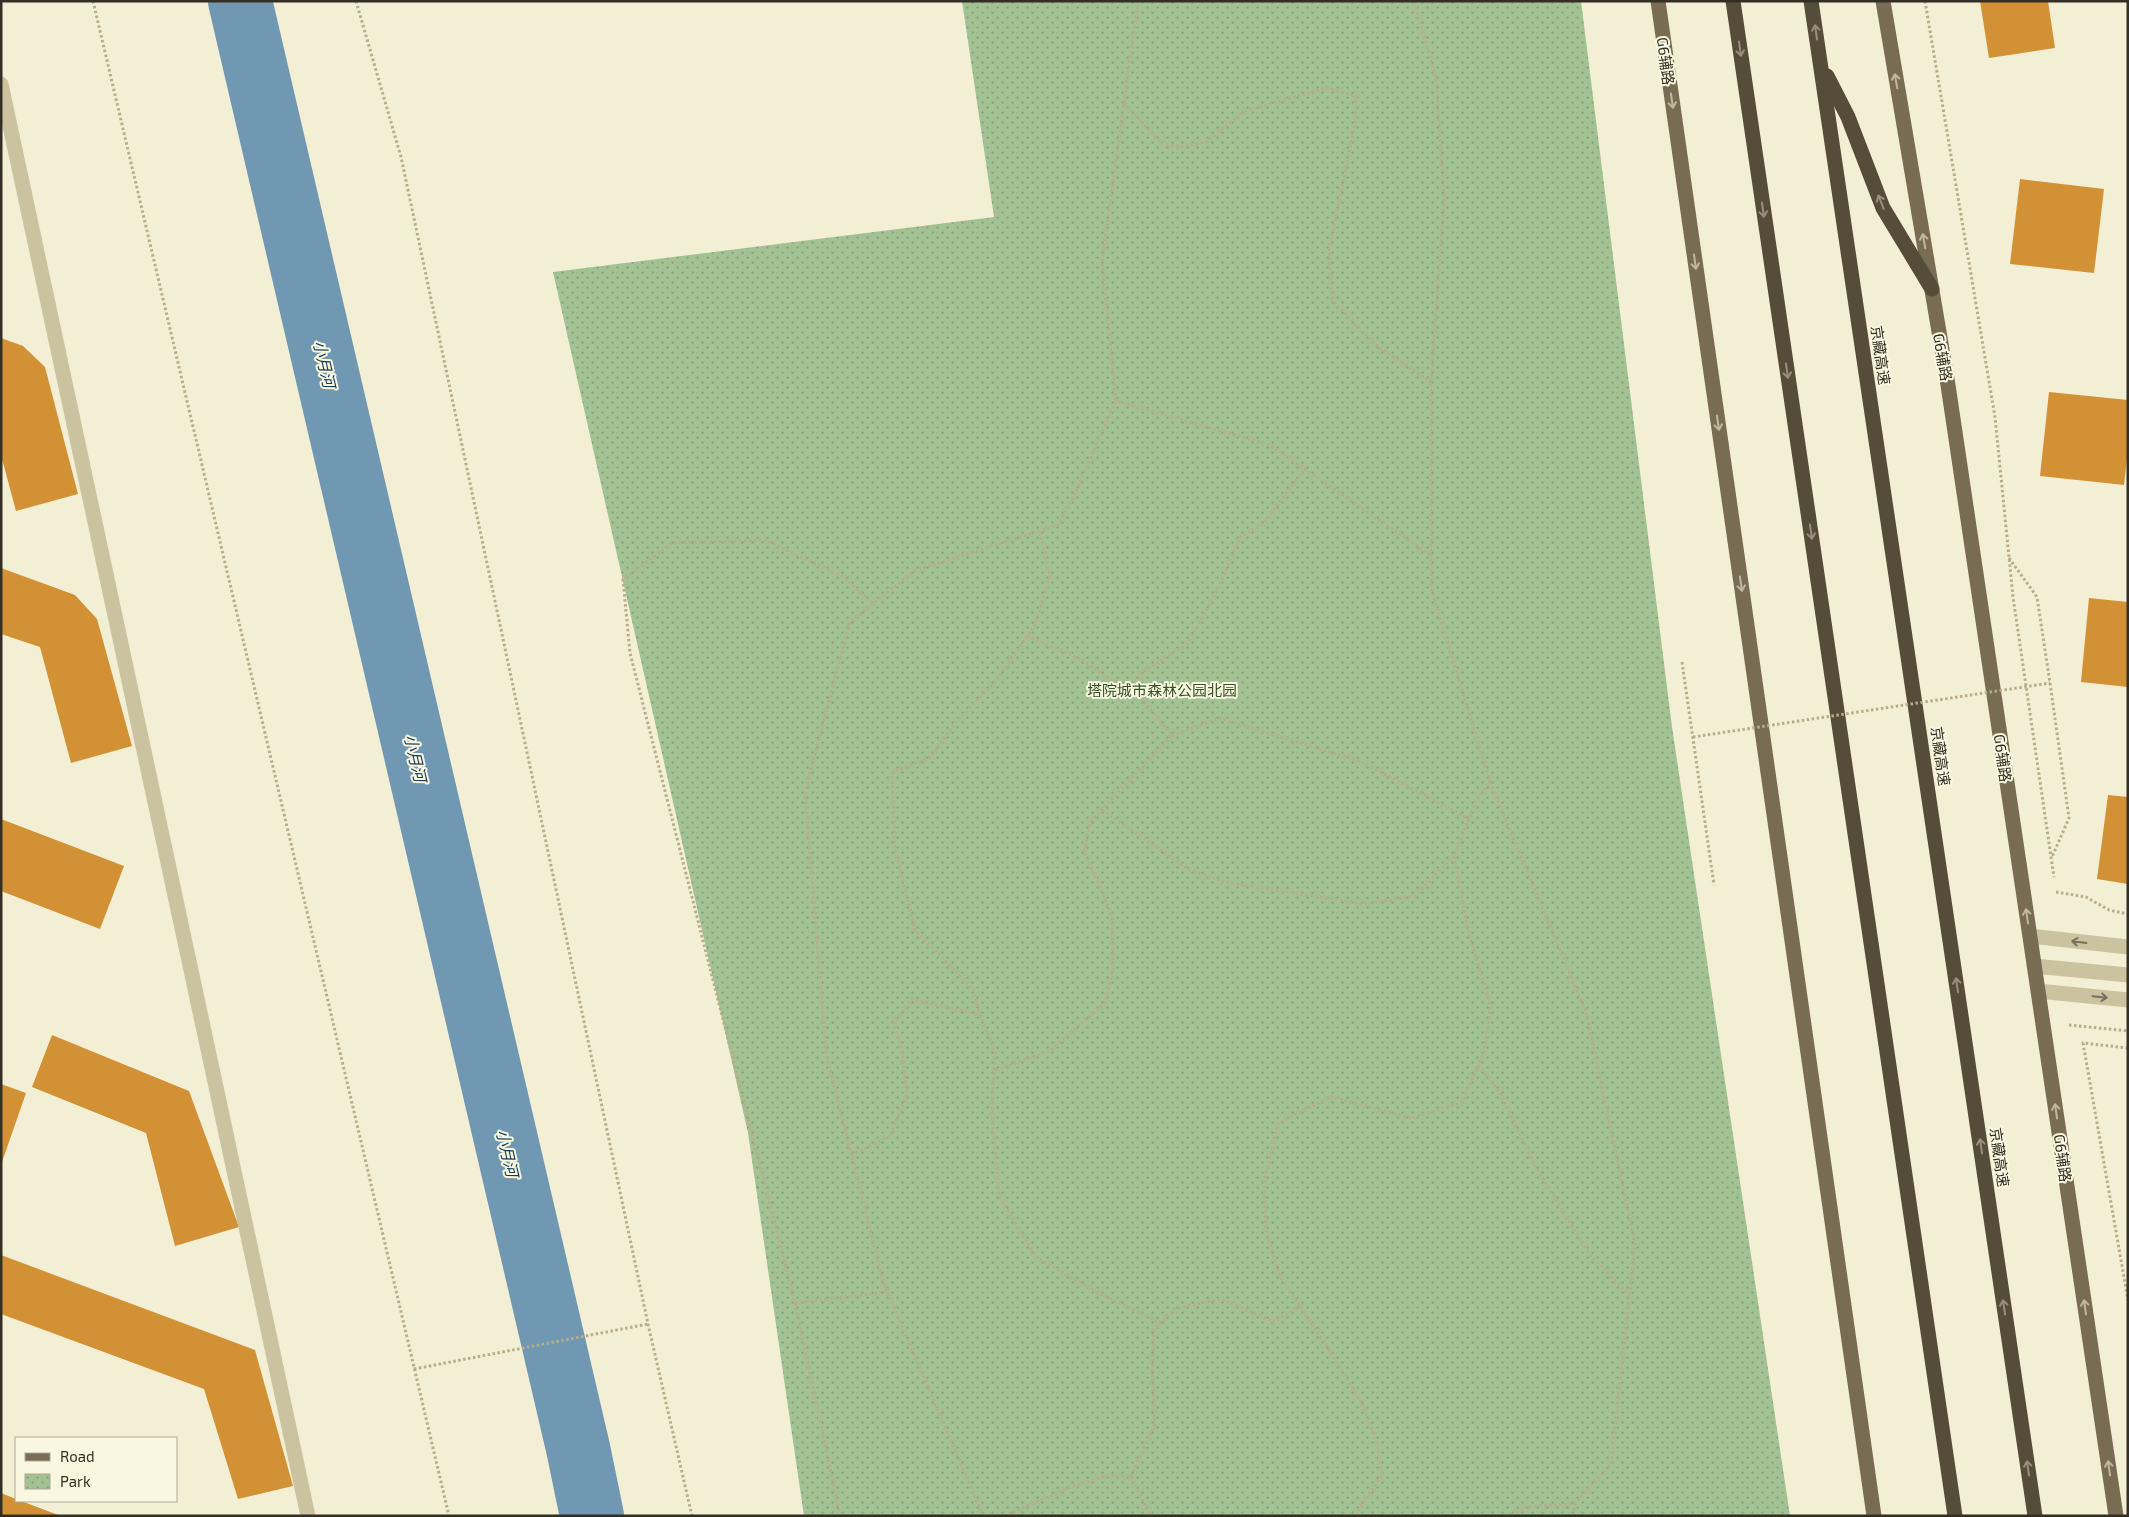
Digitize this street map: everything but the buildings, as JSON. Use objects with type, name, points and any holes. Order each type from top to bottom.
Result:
[{"type":"highway","points":[[1733,1],[1955,1516]]},
{"type":"highway","name":"京藏高速","points":[[1811,1],[2035,1516]]},
{"type":"highway","points":[[1820,62],[1848,117],[1883,208],[1932,289]]},
{"type":"main road","name":"G6辅路","points":[[1658,1],[1874,1516]]},
{"type":"main road","name":"G6辅路","points":[[1883,1],[1951,405],[2116,1516]]},
{"type":"street","points":[[1,84],[308,1516]]},
{"type":"street","points":[[2030,936],[2128,947]]},
{"type":"street","points":[[2034,966],[2128,975]]},
{"type":"street","points":[[2038,991],[2128,1000]]},
{"type":"path","points":[[93,1],[449,1516]]},
{"type":"path","points":[[356,1],[401,157],[648,1324],[692,1516]]},
{"type":"path","points":[[983,1516],[882,1281],[851,1156],[826,1053],[805,791],[850,622],[914,571],[1058,525],[1073,498],[1116,401],[1102,262],[1138,1]]},
{"type":"path","points":[[1414,1],[1436,78],[1444,201],[1431,382],[1431,589],[1490,781],[1586,1012],[1635,1244],[1611,1464],[1575,1504],[1574,1516]]},
{"type":"path","points":[[1925,1],[1995,417],[2013,597],[2054,877]]},
{"type":"path","points":[[1124,103],[1160,143],[1180,147],[1206,142],[1245,111],[1326,88],[1356,96],[1356,119],[1329,249],[1332,300],[1378,347],[1431,382]]},
{"type":"path","points":[[1116,401],[1270,446],[1431,555]]},
{"type":"path","points":[[1140,697],[1141,673],[1187,644],[1214,597],[1241,536],[1264,523],[1304,470]]},
{"type":"path","points":[[1040,531],[1050,576],[1035,625],[997,680],[956,722],[931,757],[892,772],[895,849],[915,930],[973,989],[980,1015],[996,1053],[992,1109],[1000,1196],[1036,1257],[1099,1293],[1161,1323]]},
{"type":"path","points":[[840,1516],[795,1303],[630,653],[623,580],[672,543],[765,540],[842,576],[873,604]]},
{"type":"path","points":[[2009,558],[2037,597],[2069,818],[2051,859]]},
{"type":"path","points":[[1026,636],[1081,659],[1109,679],[1140,697],[1172,736]]},
{"type":"path","points":[[1682,662],[1714,884]]},
{"type":"path","points":[[1693,737],[2050,684]]},
{"type":"path","points":[[994,1070],[1050,1051],[1105,1003],[1113,969],[1112,915],[1084,851],[1091,821],[1172,736],[1219,718],[1362,762],[1468,819]]},
{"type":"path","points":[[1102,810],[1190,870],[1225,882],[1365,904],[1414,896],[1454,857],[1475,803],[1490,781]]},
{"type":"path","points":[[1358,1516],[1358,1510],[1382,1475],[1377,1443],[1362,1403],[1281,1278],[1266,1231],[1264,1182],[1278,1123],[1331,1097],[1412,1118],[1462,1102],[1484,1053],[1491,1006],[1468,930],[1454,857]]},
{"type":"path","points":[[2056,892],[2086,897],[2109,910],[2128,914]]},
{"type":"path","points":[[851,1156],[890,1136],[907,1095],[902,1051],[894,1023],[912,999],[980,1015]]},
{"type":"path","points":[[2068,1025],[2128,1031]]},
{"type":"path","points":[[2128,1048],[2083,1043],[2128,1300]]},
{"type":"path","points":[[1478,1066],[1499,1091],[1534,1166],[1590,1255],[1629,1295]]},
{"type":"path","points":[[795,1303],[887,1292]]},
{"type":"path","points":[[1131,1476],[1155,1424],[1152,1368],[1154,1329],[1174,1309],[1221,1299],[1274,1322],[1300,1305]]},
{"type":"path","points":[[414,1369],[648,1324]]},
{"type":"path","points":[[1004,1516],[1074,1486],[1106,1476],[1131,1476]]},
{"type":"path","points":[[1131,1476],[1150,1516]]},
{"type":"path","points":[[1512,1516],[1524,1506],[1575,1504]]},
{"type":"green space","name":"塔院城市森林公园北园","points":[[962,1],[1581,1],[1672,727],[1790,1516],[804,1516],[748,1133],[553,272],[994,217]]},
{"type":"waterway","name":"小月河","points":[[240,1],[578,1448],[592,1516]]}]
